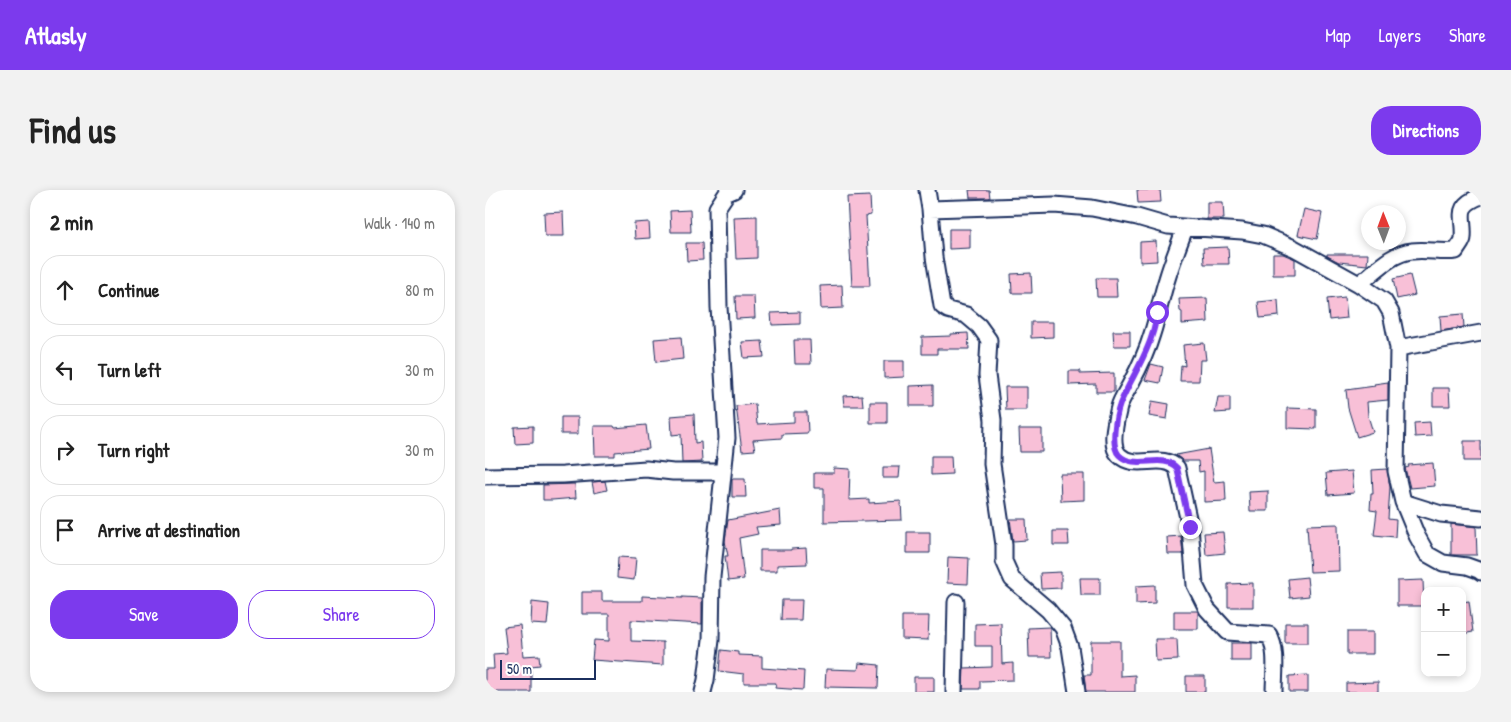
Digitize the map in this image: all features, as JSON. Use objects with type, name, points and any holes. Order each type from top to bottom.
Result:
[{"type":"street","points":[[703,692],[711,640],[712,577],[727,438],[719,307],[717,208],[727,193],[734,190]]},
{"type":"street","points":[[927,190],[934,257],[942,306],[948,310],[965,315],[979,326],[989,340],[987,375],[993,420],[991,464],[1004,545],[1004,561],[1012,579],[1048,610],[1063,628],[1070,647],[1077,692]]},
{"type":"street","points":[[1359,284],[1398,254],[1413,250],[1446,253],[1456,251],[1463,239],[1461,217],[1464,207],[1481,196]]},
{"type":"street","points":[[930,209],[1054,205],[1093,208],[1169,226],[1242,231],[1263,235],[1294,248],[1359,284],[1384,301],[1391,313],[1398,348],[1396,471],[1403,502],[1417,536],[1427,554],[1443,563],[1467,566],[1481,572]]},
{"type":"street","points":[[1185,228],[1167,278],[1152,335],[1139,368],[1119,405],[1115,449],[1120,456],[1127,460],[1163,462],[1172,464],[1177,468],[1190,527],[1195,585],[1207,609],[1228,632],[1269,635],[1273,640],[1274,692]]},
{"type":"street","points":[[1398,348],[1481,333]]},
{"type":"street","points":[[485,476],[563,475],[646,469],[673,472],[723,472]]},
{"type":"street","points":[[1403,502],[1441,514],[1481,518]]},
{"type":"street","points":[[954,692],[956,602]]},
{"type":"building","points":[[969,190],[989,190],[990,198],[970,198]]},
{"type":"building","points":[[1137,190],[1160,190],[1161,202],[1138,203]]},
{"type":"building","points":[[870,196],[871,215],[866,216],[870,286],[852,286],[847,197]]},
{"type":"building","points":[[1207,202],[1223,202],[1224,219],[1207,219]]},
{"type":"building","points":[[1304,209],[1322,213],[1317,239],[1298,235]]},
{"type":"building","points":[[690,210],[691,232],[671,232],[670,211]]},
{"type":"building","points":[[563,212],[564,236],[545,236],[544,213]]},
{"type":"building","points":[[757,216],[757,258],[736,259],[734,217]]},
{"type":"building","points":[[649,222],[650,238],[635,239],[634,223]]},
{"type":"building","points":[[949,229],[970,229],[970,248],[949,249]]},
{"type":"building","points":[[1156,241],[1157,261],[1140,262],[1140,242]]},
{"type":"building","points":[[686,243],[702,243],[703,260],[687,261]]},
{"type":"building","points":[[1228,247],[1229,264],[1204,264],[1203,248]]},
{"type":"building","points":[[1273,254],[1283,254],[1295,259],[1295,275],[1273,275]]},
{"type":"building","points":[[1327,254],[1368,254],[1367,265],[1339,262],[1327,256]]},
{"type":"building","points":[[1031,273],[1032,293],[1012,293],[1011,274]]},
{"type":"building","points":[[1410,275],[1415,295],[1397,299],[1393,279]]},
{"type":"building","points":[[1096,278],[1116,278],[1117,297],[1097,297]]},
{"type":"building","points":[[842,285],[843,308],[821,309],[820,286]]},
{"type":"building","points":[[735,296],[754,296],[755,318],[736,319]]},
{"type":"building","points":[[1345,297],[1347,318],[1329,320],[1327,299]]},
{"type":"building","points":[[1207,298],[1208,322],[1182,324],[1179,299]]},
{"type":"building","points":[[1278,300],[1279,316],[1260,318],[1258,302]]},
{"type":"building","points":[[800,312],[800,324],[772,325],[771,313]]},
{"type":"building","points":[[1463,314],[1464,327],[1441,331],[1440,316]]},
{"type":"building","points":[[1031,322],[1053,322],[1053,337],[1031,338]]},
{"type":"building","points":[[1113,331],[1130,331],[1130,346],[1114,346]]},
{"type":"building","points":[[968,333],[969,349],[937,349],[937,354],[922,354],[922,337],[951,336],[951,334]]},
{"type":"building","points":[[681,337],[683,359],[656,362],[654,339]]},
{"type":"building","points":[[794,340],[810,340],[811,364],[795,364]]},
{"type":"building","points":[[762,341],[764,357],[744,358],[742,342]]},
{"type":"building","points":[[1204,343],[1206,360],[1200,360],[1199,381],[1180,381],[1181,365],[1185,366],[1183,345]]},
{"type":"building","points":[[884,361],[904,361],[904,377],[884,378]]},
{"type":"building","points":[[1151,364],[1163,367],[1160,383],[1145,380]]},
{"type":"building","points":[[1069,371],[1080,371],[1080,374],[1114,373],[1114,392],[1096,392],[1096,384],[1069,385]]},
{"type":"building","points":[[1388,382],[1388,400],[1367,402],[1368,416],[1373,432],[1357,437],[1348,408],[1346,390]]},
{"type":"building","points":[[933,385],[933,406],[910,406],[910,386]]},
{"type":"building","points":[[1005,387],[1027,387],[1027,410],[1006,410]]},
{"type":"building","points":[[1433,388],[1449,388],[1450,406],[1433,406]]},
{"type":"building","points":[[862,395],[863,406],[844,406],[843,396]]},
{"type":"building","points":[[1218,397],[1230,397],[1230,412],[1215,413]]},
{"type":"building","points":[[1152,401],[1169,404],[1167,419],[1149,416]]},
{"type":"building","points":[[870,402],[887,402],[887,423],[870,423]]},
{"type":"building","points":[[755,404],[757,424],[794,422],[794,412],[807,412],[808,433],[782,434],[782,438],[753,440],[755,450],[742,451],[736,406]]},
{"type":"building","points":[[1287,408],[1316,409],[1316,429],[1287,428]]},
{"type":"building","points":[[694,414],[695,443],[701,442],[702,462],[682,463],[681,434],[672,435],[671,416]]},
{"type":"building","points":[[561,417],[578,417],[578,434],[561,434]]},
{"type":"building","points":[[1430,422],[1431,436],[1415,437],[1414,423]]},
{"type":"building","points":[[646,425],[649,449],[615,452],[615,456],[595,456],[594,426],[614,426],[615,428]]},
{"type":"building","points":[[533,426],[533,443],[515,444],[514,427]]},
{"type":"building","points":[[1019,429],[1042,429],[1042,452],[1020,452]]},
{"type":"building","points":[[1464,441],[1481,441],[1481,461],[1464,461]]},
{"type":"building","points":[[1209,449],[1214,482],[1225,481],[1226,501],[1204,502],[1204,471],[1199,472],[1198,461],[1183,461],[1176,455]]},
{"type":"building","points":[[931,456],[951,456],[952,474],[931,475]]},
{"type":"building","points":[[1433,463],[1435,486],[1410,488],[1405,468],[1409,467],[1408,465]]},
{"type":"building","points":[[883,467],[900,467],[899,478],[883,478]]},
{"type":"building","points":[[834,468],[850,469],[849,500],[869,499],[869,503],[901,501],[902,520],[824,522],[824,488],[814,488],[814,473],[834,473]]},
{"type":"building","points":[[1387,469],[1390,487],[1388,519],[1396,520],[1395,537],[1374,535],[1377,511],[1370,510],[1371,494],[1373,494],[1372,470]]},
{"type":"building","points":[[1352,471],[1354,493],[1328,495],[1326,473]]},
{"type":"building","points":[[1060,474],[1084,474],[1084,500],[1061,501]]},
{"type":"building","points":[[732,479],[745,479],[746,497],[732,497]]},
{"type":"building","points":[[605,481],[607,490],[594,493],[592,482]]},
{"type":"building","points":[[575,484],[576,498],[543,500],[543,485]]},
{"type":"building","points":[[1268,491],[1268,511],[1250,511],[1249,492]]},
{"type":"building","points":[[780,510],[781,525],[756,527],[758,534],[739,538],[744,579],[728,581],[725,556],[728,556],[725,541],[728,520]]},
{"type":"building","points":[[1010,519],[1026,519],[1027,540],[1013,541]]},
{"type":"building","points":[[1338,524],[1339,571],[1310,572],[1307,525]]},
{"type":"building","points":[[1451,524],[1476,527],[1477,555],[1451,555]]},
{"type":"building","points":[[1053,531],[1068,531],[1069,545],[1053,545]]},
{"type":"building","points":[[907,532],[930,532],[930,553],[907,553]]},
{"type":"building","points":[[1223,532],[1225,553],[1206,555],[1204,533]]},
{"type":"building","points":[[1181,536],[1183,554],[1168,554],[1167,537]]},
{"type":"building","points":[[806,548],[807,564],[777,565],[777,571],[760,571],[760,550]]},
{"type":"building","points":[[618,557],[636,558],[634,580],[617,578]]},
{"type":"building","points":[[948,557],[969,558],[968,584],[947,583]]},
{"type":"building","points":[[1061,572],[1061,588],[1041,589],[1040,573]]},
{"type":"building","points":[[1307,577],[1309,596],[1290,598],[1288,579]]},
{"type":"building","points":[[1080,578],[1100,578],[1100,595],[1081,595]]},
{"type":"building","points":[[1423,580],[1421,606],[1397,606],[1397,581]]},
{"type":"building","points":[[1253,583],[1253,607],[1228,607],[1228,584]]},
{"type":"building","points":[[1155,585],[1155,603],[1136,604],[1136,586]]},
{"type":"building","points":[[582,592],[602,592],[602,601],[642,601],[642,596],[702,598],[702,624],[631,620],[631,641],[663,642],[663,665],[592,660],[594,640],[609,641],[609,614],[582,614]]},
{"type":"building","points":[[782,600],[802,600],[801,620],[781,620]]},
{"type":"building","points":[[1466,601],[1469,601],[1473,632],[1466,633],[1466,632]]},
{"type":"building","points":[[532,602],[549,604],[547,625],[531,624]]},
{"type":"building","points":[[1174,611],[1198,611],[1198,629],[1174,629]]},
{"type":"building","points":[[902,616],[929,616],[928,640],[902,639]]},
{"type":"building","points":[[1001,623],[1002,664],[1013,663],[1013,680],[980,681],[980,689],[963,689],[964,668],[992,667],[992,646],[975,646],[975,624]]},
{"type":"building","points":[[1285,623],[1308,623],[1308,643],[1285,643]]},
{"type":"building","points":[[520,625],[523,656],[539,655],[540,665],[531,666],[531,692],[485,692],[485,669],[494,669],[493,654],[507,653],[504,627]]},
{"type":"building","points":[[1050,627],[1051,657],[1029,657],[1028,628]]},
{"type":"building","points":[[1347,632],[1373,632],[1373,654],[1347,654]]},
{"type":"building","points":[[1155,639],[1177,639],[1178,660],[1156,661]]},
{"type":"building","points":[[1091,641],[1120,641],[1120,676],[1135,675],[1135,692],[1086,692],[1084,675],[1091,675]]},
{"type":"building","points":[[1231,643],[1252,643],[1252,661],[1231,661]]},
{"type":"building","points":[[721,650],[738,652],[738,655],[762,656],[762,668],[804,671],[803,690],[775,688],[776,683],[744,683],[744,674],[719,671]]},
{"type":"building","points":[[859,663],[879,665],[878,688],[825,687],[826,669],[858,670]]},
{"type":"building","points":[[1308,675],[1308,692],[1289,692],[1289,676]]},
{"type":"building","points":[[1186,676],[1205,676],[1205,692],[1186,692]]},
{"type":"building","points":[[914,677],[934,677],[934,692],[914,692]]},
{"type":"building","points":[[1378,682],[1378,692],[1346,692],[1346,683]]},
{"type":"route","points":[[1157,312],[1152,335],[1139,368],[1119,405],[1115,449],[1120,456],[1127,460],[1163,462],[1172,464],[1177,468],[1190,527]]}]
